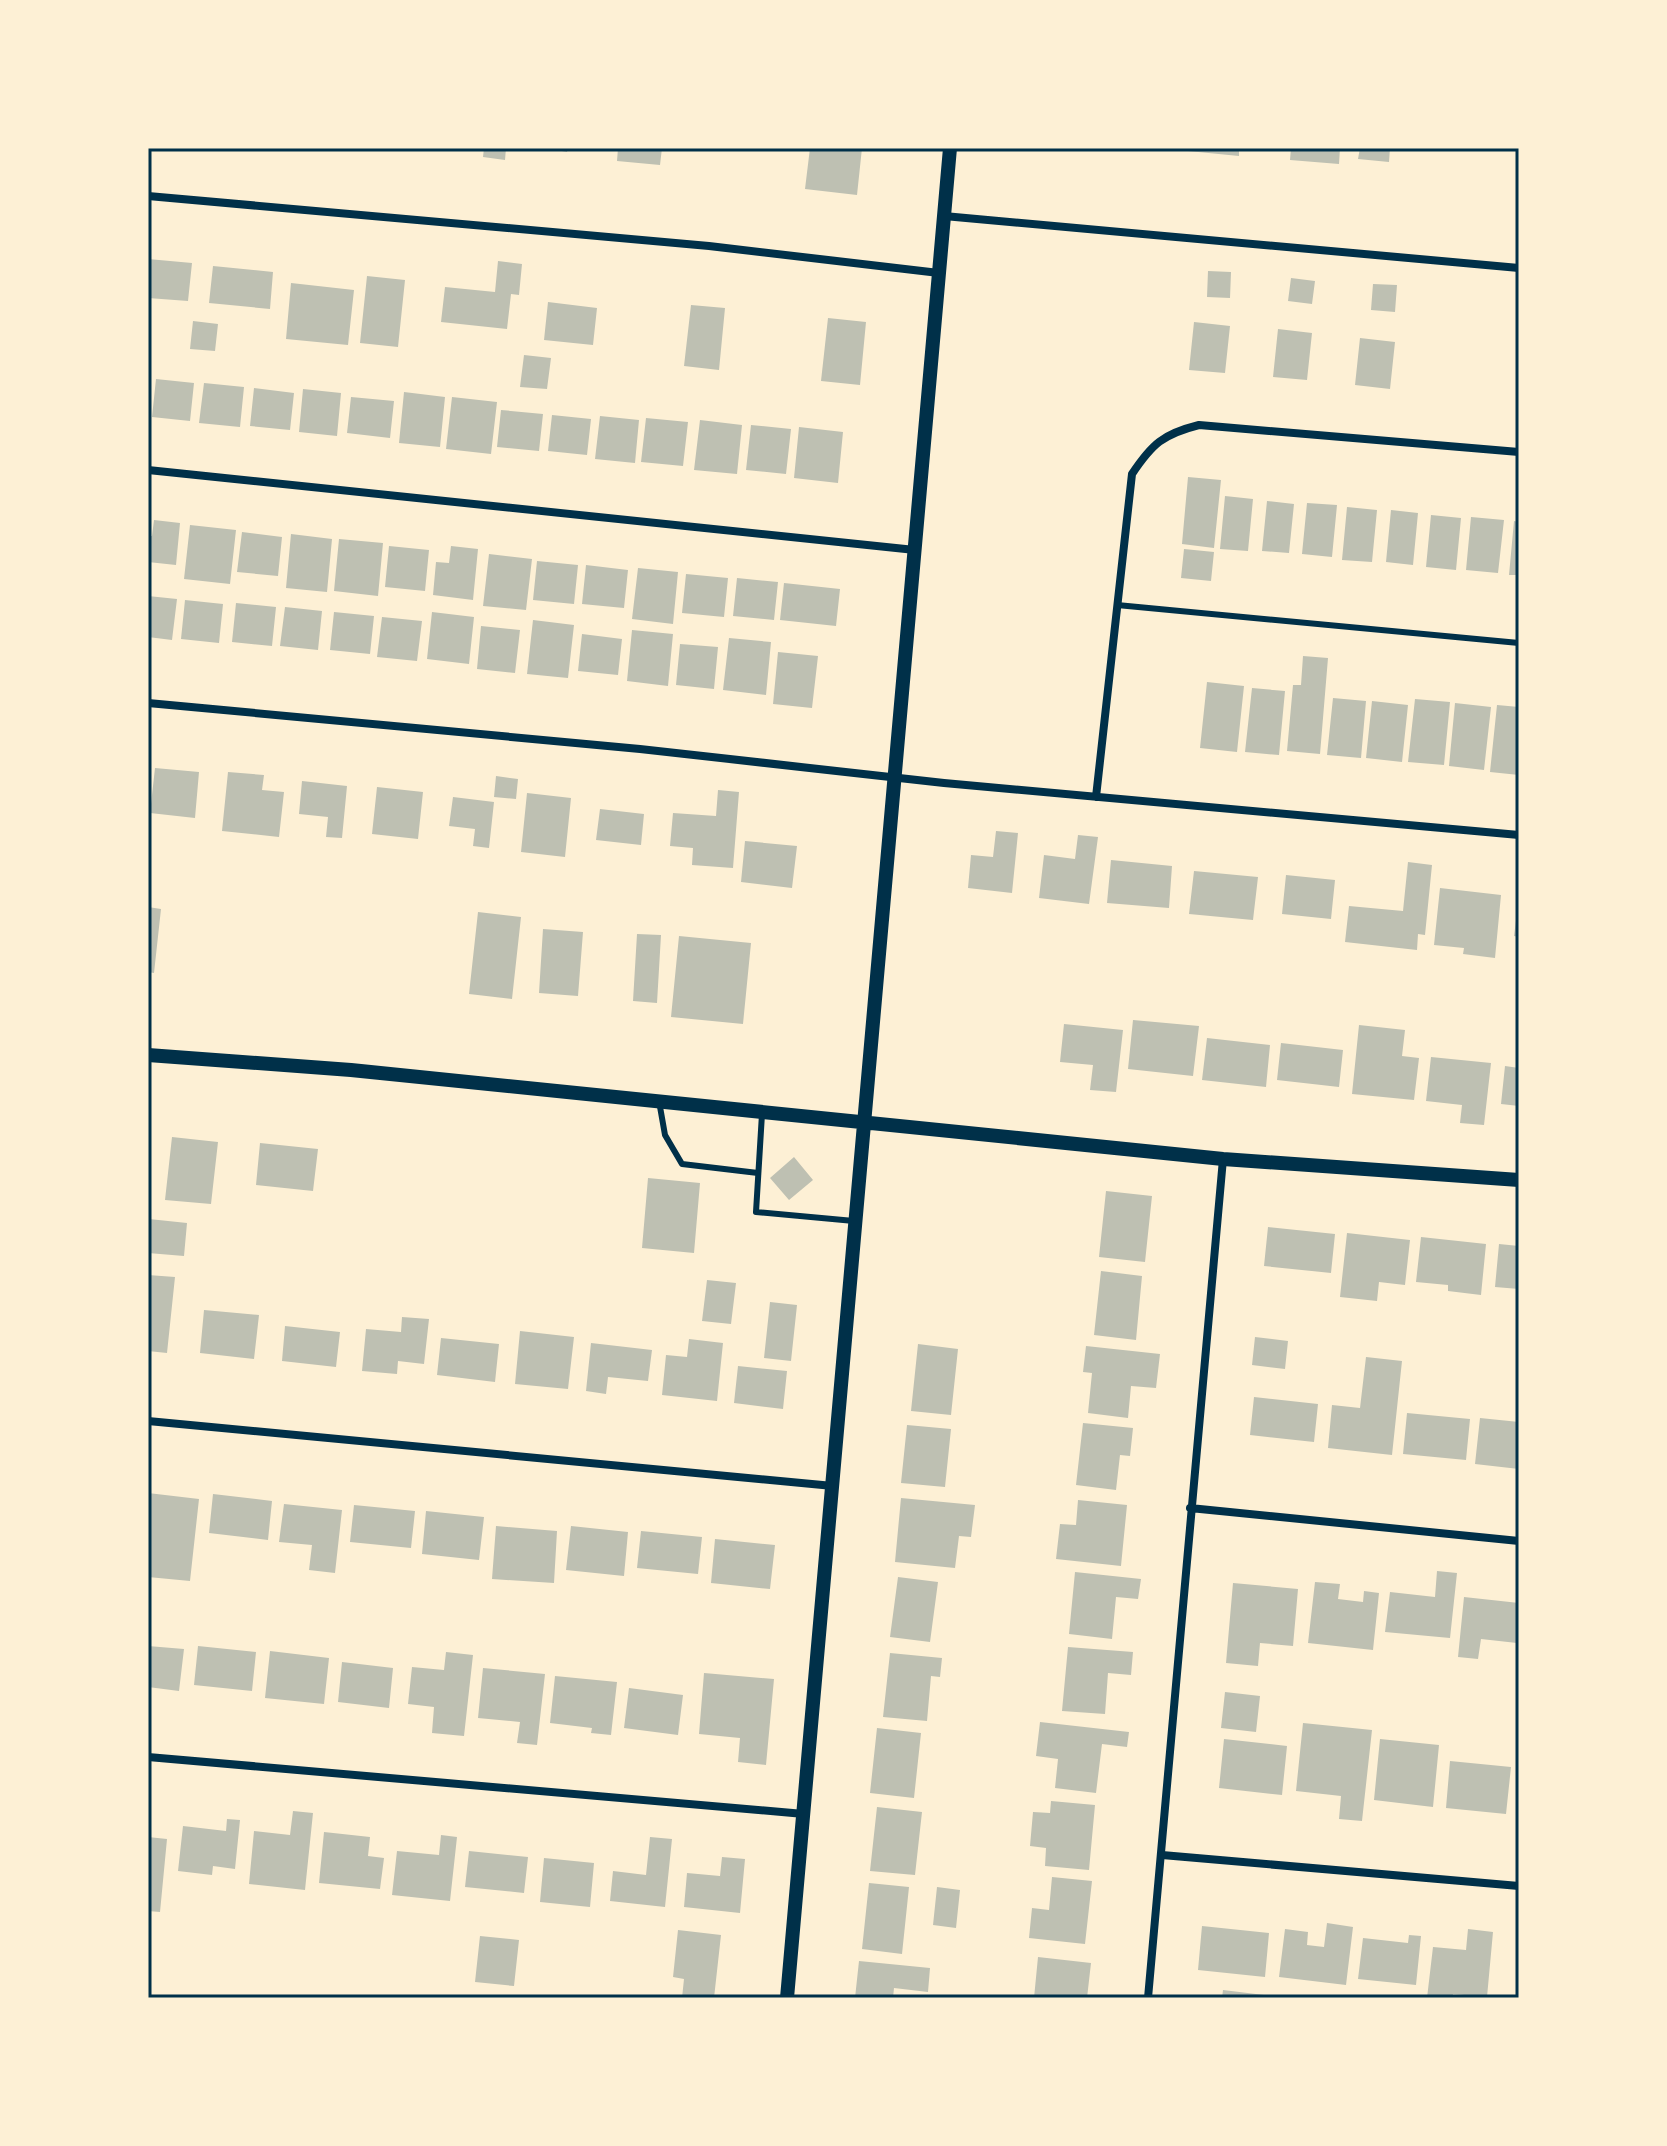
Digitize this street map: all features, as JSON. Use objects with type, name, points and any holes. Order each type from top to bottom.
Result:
[{"type":"street","points":[[787,1998],[950,148]]},
{"type":"street","points":[[148,196],[709,246],[939,273]]},
{"type":"street","points":[[944,216],[1519,268]]},
{"type":"street","points":[[1096,797],[1132,474],[1150,446],[1178,431],[1199,425],[1519,452]]},
{"type":"street","points":[[148,470],[915,550]]},
{"type":"street","points":[[148,703],[1096,797],[1519,835]]},
{"type":"street","points":[[148,1055],[351,1070],[1223,1159],[1519,1180]]},
{"type":"street","points":[[1148,1998],[1223,1159]]},
{"type":"street","points":[[148,1421],[833,1486]]},
{"type":"street","points":[[1190,1508],[1519,1541]]},
{"type":"street","points":[[148,1757],[804,1814]]},
{"type":"street","points":[[1162,1855],[1519,1886]]},
{"type":"lane","points":[[1117,605],[1519,643]]},
{"type":"lane","points":[[659,1100],[665,1135],[682,1164],[758,1173]]},
{"type":"lane","points":[[763,1110],[756,1212],[856,1221]]},
{"type":"building","points":[[484,148],[506,148],[505,160],[483,157]]},
{"type":"building","points":[[546,148],[568,148],[567,152]]},
{"type":"building","points":[[618,148],[662,148],[660,165],[617,161]]},
{"type":"building","points":[[810,148],[862,148],[857,195],[805,189]]},
{"type":"building","points":[[1189,148],[1239,148],[1239,156],[1188,151]]},
{"type":"building","points":[[1291,148],[1340,148],[1339,164],[1290,160]]},
{"type":"building","points":[[1360,148],[1390,148],[1389,162],[1358,159]]},
{"type":"building","points":[[148,259],[192,263],[188,301],[148,298]]},
{"type":"building","points":[[498,261],[522,264],[519,295],[511,294],[507,329],[441,322],[445,287],[495,292]]},
{"type":"building","points":[[213,266],[273,272],[270,309],[209,303]]},
{"type":"building","points":[[1208,271],[1231,272],[1230,298],[1207,297]]},
{"type":"building","points":[[367,276],[405,280],[398,347],[360,343]]},
{"type":"building","points":[[1291,278],[1315,281],[1312,304],[1288,301]]},
{"type":"building","points":[[291,283],[354,290],[348,345],[286,339]]},
{"type":"building","points":[[1373,284],[1397,285],[1395,312],[1371,310]]},
{"type":"building","points":[[548,302],[597,308],[593,345],[544,340]]},
{"type":"building","points":[[691,305],[725,308],[719,370],[684,366]]},
{"type":"building","points":[[828,318],[866,322],[860,385],[821,381]]},
{"type":"building","points":[[193,321],[218,324],[215,351],[190,349]]},
{"type":"building","points":[[1194,322],[1230,326],[1225,373],[1189,370]]},
{"type":"building","points":[[1278,329],[1312,333],[1307,380],[1273,377]]},
{"type":"building","points":[[1360,338],[1395,342],[1390,389],[1355,385]]},
{"type":"building","points":[[524,355],[551,358],[547,389],[520,387]]},
{"type":"building","points":[[156,379],[194,383],[190,421],[152,417]]},
{"type":"building","points":[[204,383],[244,387],[240,427],[199,423]]},
{"type":"building","points":[[254,388],[294,393],[290,430],[250,426]]},
{"type":"building","points":[[303,389],[341,393],[337,436],[299,432]]},
{"type":"building","points":[[404,392],[445,397],[440,447],[399,443]]},
{"type":"building","points":[[351,397],[394,401],[390,438],[347,433]]},
{"type":"building","points":[[452,397],[497,402],[491,454],[446,449]]},
{"type":"building","points":[[501,410],[543,414],[539,451],[497,447]]},
{"type":"building","points":[[552,415],[591,419],[587,455],[548,451]]},
{"type":"building","points":[[600,416],[639,420],[635,463],[595,459]]},
{"type":"building","points":[[646,418],[688,422],[683,466],[641,462]]},
{"type":"building","points":[[700,420],[742,425],[737,474],[694,470]]},
{"type":"building","points":[[751,425],[791,429],[786,474],[746,470]]},
{"type":"building","points":[[799,427],[843,432],[838,483],[794,478]]},
{"type":"building","points":[[1188,477],[1221,480],[1214,548],[1182,544]]},
{"type":"building","points":[[1225,496],[1253,499],[1248,551],[1220,549]]},
{"type":"building","points":[[1267,501],[1294,504],[1289,553],[1262,551]]},
{"type":"building","points":[[1307,503],[1337,505],[1332,557],[1302,554]]},
{"type":"building","points":[[1347,507],[1377,510],[1372,562],[1342,560]]},
{"type":"building","points":[[1391,510],[1418,513],[1413,565],[1386,562]]},
{"type":"building","points":[[1431,515],[1461,518],[1456,570],[1426,567]]},
{"type":"building","points":[[1471,517],[1504,520],[1498,573],[1466,570]]},
{"type":"building","points":[[154,520],[180,523],[176,565],[148,562],[148,536],[152,536]]},
{"type":"building","points":[[1514,521],[1519,522],[1519,575],[1509,575]]},
{"type":"building","points":[[190,525],[236,530],[230,584],[184,579]]},
{"type":"building","points":[[242,532],[282,537],[278,576],[237,572]]},
{"type":"building","points":[[291,534],[332,539],[327,592],[286,588]]},
{"type":"building","points":[[339,539],[383,543],[378,596],[334,591]]},
{"type":"building","points":[[389,546],[429,550],[425,591],[385,587]]},
{"type":"building","points":[[451,546],[478,549],[473,600],[433,595],[436,562],[449,563]]},
{"type":"building","points":[[1184,549],[1214,552],[1211,581],[1181,578]]},
{"type":"building","points":[[489,554],[532,559],[526,610],[483,606]]},
{"type":"building","points":[[537,561],[578,565],[574,604],[533,600]]},
{"type":"building","points":[[586,565],[628,570],[624,608],[582,604]]},
{"type":"building","points":[[638,568],[678,572],[673,624],[632,619]]},
{"type":"building","points":[[686,574],[728,578],[724,617],[682,613]]},
{"type":"building","points":[[737,578],[778,582],[774,620],[733,616]]},
{"type":"building","points":[[784,583],[840,589],[836,626],[780,620]]},
{"type":"building","points":[[148,596],[177,599],[172,640],[148,637]]},
{"type":"building","points":[[185,600],[223,604],[219,643],[181,639]]},
{"type":"building","points":[[236,603],[276,607],[272,646],[232,642]]},
{"type":"building","points":[[285,607],[322,611],[318,650],[280,646]]},
{"type":"building","points":[[334,612],[374,616],[370,654],[330,650]]},
{"type":"building","points":[[432,612],[474,617],[469,664],[427,659]]},
{"type":"building","points":[[382,617],[422,621],[417,661],[377,657]]},
{"type":"building","points":[[533,620],[574,625],[568,678],[527,674]]},
{"type":"building","points":[[481,626],[520,630],[515,673],[477,669]]},
{"type":"building","points":[[632,630],[673,634],[668,686],[627,681]]},
{"type":"building","points":[[582,634],[622,639],[618,675],[578,671]]},
{"type":"building","points":[[729,638],[771,642],[766,695],[723,690]]},
{"type":"building","points":[[680,644],[718,647],[714,689],[676,685]]},
{"type":"building","points":[[778,652],[818,656],[812,708],[773,704]]},
{"type":"building","points":[[1303,656],[1328,658],[1320,754],[1287,751],[1293,685],[1301,685]]},
{"type":"building","points":[[1207,682],[1244,686],[1237,752],[1200,748]]},
{"type":"building","points":[[1252,688],[1285,691],[1279,755],[1245,752]]},
{"type":"building","points":[[1333,698],[1366,701],[1361,758],[1327,755]]},
{"type":"building","points":[[1415,699],[1450,702],[1444,765],[1408,762]]},
{"type":"building","points":[[1372,701],[1408,705],[1402,762],[1366,758]]},
{"type":"building","points":[[1455,703],[1491,707],[1484,770],[1449,766]]},
{"type":"building","points":[[1497,705],[1519,707],[1519,775],[1490,772]]},
{"type":"building","points":[[155,768],[199,772],[195,818],[150,813]]},
{"type":"building","points":[[228,772],[264,775],[262,790],[284,792],[279,837],[222,831]]},
{"type":"building","points":[[496,776],[518,779],[516,799],[494,797]]},
{"type":"building","points":[[302,781],[347,786],[342,838],[326,837],[328,817],[299,814]]},
{"type":"building","points":[[377,787],[423,792],[418,839],[372,834]]},
{"type":"building","points":[[718,790],[739,792],[733,868],[692,865],[693,848],[670,846],[673,813],[716,816]]},
{"type":"building","points":[[527,793],[571,798],[565,857],[521,852]]},
{"type":"building","points":[[453,797],[494,802],[489,848],[473,846],[475,829],[449,826]]},
{"type":"building","points":[[600,809],[644,814],[641,845],[596,840]]},
{"type":"building","points":[[996,831],[1018,833],[1012,893],[968,888],[971,855],[993,857]]},
{"type":"building","points":[[1078,835],[1098,837],[1089,904],[1039,898],[1044,855],[1075,859]]},
{"type":"building","points":[[745,841],[797,846],[792,888],[741,882]]},
{"type":"building","points":[[1111,860],[1172,866],[1169,908],[1107,903]]},
{"type":"building","points":[[1408,862],[1432,865],[1425,935],[1418,934],[1417,950],[1345,942],[1349,906],[1403,911]]},
{"type":"building","points":[[1194,871],[1258,877],[1253,920],[1189,914]]},
{"type":"building","points":[[1286,875],[1335,880],[1331,919],[1282,914]]},
{"type":"building","points":[[1440,888],[1501,895],[1495,958],[1463,954],[1464,948],[1434,945]]},
{"type":"building","points":[[148,907],[161,909],[154,973],[148,972]]},
{"type":"building","points":[[478,912],[521,917],[512,999],[469,994]]},
{"type":"building","points":[[1519,913],[1519,937],[1514,936]]},
{"type":"building","points":[[543,929],[583,932],[578,996],[539,993]]},
{"type":"building","points":[[637,934],[661,935],[657,1003],[633,1001]]},
{"type":"building","points":[[679,936],[751,943],[743,1024],[671,1017]]},
{"type":"building","points":[[1133,1020],[1199,1026],[1193,1076],[1128,1069]]},
{"type":"building","points":[[1064,1024],[1123,1030],[1116,1092],[1090,1090],[1093,1065],[1060,1062]]},
{"type":"building","points":[[1359,1025],[1405,1030],[1402,1056],[1419,1058],[1414,1100],[1352,1094]]},
{"type":"building","points":[[1207,1038],[1270,1045],[1266,1087],[1202,1080]]},
{"type":"building","points":[[1281,1043],[1343,1050],[1339,1087],[1277,1080]]},
{"type":"building","points":[[1431,1057],[1491,1063],[1484,1125],[1460,1123],[1462,1105],[1426,1101]]},
{"type":"building","points":[[1505,1066],[1519,1068],[1519,1106],[1501,1104]]},
{"type":"building","points":[[172,1137],[218,1142],[211,1204],[165,1200]]},
{"type":"building","points":[[260,1143],[318,1149],[313,1191],[256,1185]]},
{"type":"building","points":[[794,1157],[813,1180],[789,1200],[770,1178]]},
{"type":"building","points":[[648,1178],[700,1183],[694,1253],[642,1248]]},
{"type":"building","points":[[1106,1191],[1152,1196],[1145,1262],[1099,1257]]},
{"type":"building","points":[[149,1219],[187,1223],[184,1256],[148,1253]]},
{"type":"building","points":[[1268,1227],[1335,1234],[1331,1273],[1264,1266]]},
{"type":"building","points":[[1347,1233],[1410,1240],[1405,1285],[1379,1282],[1377,1301],[1340,1297]]},
{"type":"building","points":[[1421,1237],[1486,1244],[1481,1295],[1448,1291],[1448,1285],[1416,1282]]},
{"type":"building","points":[[1499,1244],[1519,1246],[1519,1289],[1495,1287]]},
{"type":"building","points":[[1101,1271],[1142,1276],[1136,1340],[1094,1335]]},
{"type":"building","points":[[148,1275],[175,1277],[167,1353],[148,1351]]},
{"type":"building","points":[[707,1280],[736,1283],[731,1324],[702,1321]]},
{"type":"building","points":[[770,1302],[797,1305],[791,1361],[764,1358]]},
{"type":"building","points":[[204,1310],[259,1315],[254,1359],[200,1353]]},
{"type":"building","points":[[402,1317],[429,1319],[424,1364],[398,1361],[397,1374],[362,1371],[366,1329],[401,1332]]},
{"type":"building","points":[[285,1326],[340,1332],[336,1367],[282,1361]]},
{"type":"building","points":[[520,1331],[574,1337],[568,1389],[515,1384]]},
{"type":"building","points":[[1255,1337],[1288,1341],[1285,1369],[1252,1365]]},
{"type":"building","points":[[441,1338],[499,1344],[495,1382],[437,1375]]},
{"type":"building","points":[[689,1339],[723,1343],[717,1401],[662,1395],[666,1355],[687,1357]]},
{"type":"building","points":[[591,1343],[652,1350],[648,1381],[608,1377],[606,1394],[586,1391]]},
{"type":"building","points":[[918,1344],[958,1349],[951,1415],[911,1411]]},
{"type":"building","points":[[1086,1346],[1160,1354],[1156,1388],[1131,1386],[1128,1418],[1088,1413],[1092,1373],[1083,1372]]},
{"type":"building","points":[[1366,1357],[1402,1361],[1392,1455],[1328,1448],[1332,1405],[1360,1408]]},
{"type":"building","points":[[738,1366],[787,1371],[783,1409],[734,1403]]},
{"type":"building","points":[[1254,1397],[1318,1404],[1314,1442],[1250,1435]]},
{"type":"building","points":[[1407,1413],[1470,1419],[1466,1460],[1403,1454]]},
{"type":"building","points":[[1480,1418],[1519,1422],[1519,1469],[1475,1464]]},
{"type":"building","points":[[1083,1423],[1133,1428],[1130,1456],[1120,1455],[1116,1490],[1076,1485]]},
{"type":"building","points":[[907,1425],[951,1429],[945,1487],[901,1483]]},
{"type":"building","points":[[148,1493],[199,1499],[190,1581],[148,1577]]},
{"type":"building","points":[[213,1494],[272,1501],[268,1540],[209,1533]]},
{"type":"building","points":[[901,1498],[975,1505],[971,1537],[959,1536],[955,1568],[895,1562]]},
{"type":"building","points":[[1078,1500],[1127,1505],[1121,1566],[1056,1559],[1060,1524],[1076,1525]]},
{"type":"building","points":[[284,1504],[342,1510],[335,1573],[309,1570],[312,1545],[279,1542]]},
{"type":"building","points":[[354,1505],[415,1511],[411,1548],[350,1542]]},
{"type":"building","points":[[426,1511],[484,1517],[479,1560],[422,1554]]},
{"type":"building","points":[[496,1526],[557,1531],[554,1583],[492,1579]]},
{"type":"building","points":[[571,1526],[628,1532],[624,1576],[566,1570]]},
{"type":"building","points":[[641,1531],[702,1537],[698,1574],[637,1568]]},
{"type":"building","points":[[715,1539],[775,1545],[770,1589],[711,1583]]},
{"type":"building","points":[[1437,1571],[1457,1573],[1450,1638],[1385,1632],[1390,1592],[1435,1597]]},
{"type":"building","points":[[1075,1572],[1141,1579],[1138,1599],[1116,1597],[1112,1639],[1069,1634]]},
{"type":"building","points":[[898,1577],[938,1582],[930,1642],[890,1637]]},
{"type":"building","points":[[1315,1582],[1340,1584],[1338,1599],[1363,1602],[1364,1591],[1379,1593],[1373,1650],[1308,1643]]},
{"type":"building","points":[[1233,1583],[1298,1589],[1293,1646],[1260,1643],[1258,1666],[1226,1663]]},
{"type":"building","points":[[1464,1597],[1519,1603],[1517,1643],[1481,1639],[1478,1659],[1458,1657]]},
{"type":"building","points":[[148,1646],[184,1649],[179,1691],[148,1687]]},
{"type":"building","points":[[198,1646],[256,1652],[252,1691],[194,1685]]},
{"type":"building","points":[[1068,1647],[1133,1652],[1131,1675],[1108,1673],[1105,1714],[1062,1711]]},
{"type":"building","points":[[270,1651],[329,1658],[324,1704],[265,1698]]},
{"type":"building","points":[[446,1652],[473,1655],[464,1736],[432,1733],[434,1707],[408,1704],[412,1667],[444,1670]]},
{"type":"building","points":[[890,1653],[942,1658],[940,1677],[931,1676],[927,1721],[883,1717]]},
{"type":"building","points":[[342,1662],[393,1668],[389,1708],[338,1702]]},
{"type":"building","points":[[483,1668],[545,1674],[537,1745],[517,1743],[520,1722],[478,1718]]},
{"type":"building","points":[[704,1673],[774,1679],[766,1765],[738,1762],[740,1738],[699,1734]]},
{"type":"building","points":[[555,1676],[617,1682],[611,1735],[591,1733],[592,1728],[550,1723]]},
{"type":"building","points":[[629,1688],[683,1695],[678,1735],[624,1728]]},
{"type":"building","points":[[1225,1692],[1260,1696],[1256,1732],[1221,1728]]},
{"type":"building","points":[[1040,1722],[1129,1732],[1127,1747],[1102,1744],[1096,1793],[1055,1788],[1058,1759],[1036,1756]]},
{"type":"building","points":[[1303,1723],[1372,1730],[1362,1821],[1339,1819],[1341,1796],[1296,1791]]},
{"type":"building","points":[[877,1728],[921,1733],[914,1798],[870,1793]]},
{"type":"building","points":[[1224,1739],[1287,1746],[1282,1795],[1219,1788]]},
{"type":"building","points":[[1380,1739],[1439,1745],[1433,1807],[1374,1800]]},
{"type":"building","points":[[1450,1761],[1511,1767],[1506,1814],[1446,1808]]},
{"type":"building","points":[[1051,1801],[1095,1805],[1089,1870],[1045,1866],[1046,1848],[1030,1846],[1033,1812],[1050,1813]]},
{"type":"building","points":[[877,1807],[922,1812],[915,1875],[870,1871]]},
{"type":"building","points":[[293,1811],[313,1813],[305,1890],[249,1884],[254,1831],[290,1835]]},
{"type":"building","points":[[227,1819],[240,1820],[235,1869],[213,1866],[212,1875],[178,1871],[183,1826],[226,1831]]},
{"type":"building","points":[[324,1832],[370,1837],[368,1856],[384,1858],[380,1889],[319,1883]]},
{"type":"building","points":[[441,1835],[457,1837],[450,1901],[392,1895],[397,1851],[439,1855]]},
{"type":"building","points":[[148,1837],[167,1839],[160,1912],[148,1911]]},
{"type":"building","points":[[650,1837],[672,1839],[665,1907],[610,1901],[613,1871],[646,1875]]},
{"type":"building","points":[[469,1851],[528,1857],[524,1893],[465,1887]]},
{"type":"building","points":[[722,1857],[745,1859],[740,1913],[684,1907],[687,1873],[720,1876]]},
{"type":"building","points":[[544,1858],[594,1863],[590,1907],[540,1902]]},
{"type":"building","points":[[1052,1877],[1092,1881],[1085,1944],[1029,1938],[1032,1908],[1049,1910]]},
{"type":"building","points":[[869,1883],[909,1887],[902,1954],[862,1949]]},
{"type":"building","points":[[937,1887],[960,1890],[956,1928],[933,1925]]},
{"type":"building","points":[[1327,1923],[1353,1927],[1346,1985],[1279,1977],[1285,1929],[1308,1932],[1307,1945],[1324,1947]]},
{"type":"building","points":[[1202,1926],[1269,1933],[1265,1977],[1198,1970]]},
{"type":"building","points":[[1468,1929],[1493,1932],[1487,1997],[1453,1994],[1452,1998],[1427,1998],[1433,1947],[1466,1950]]},
{"type":"building","points":[[678,1930],[721,1935],[714,1998],[682,1998],[684,1979],[673,1977]]},
{"type":"building","points":[[1409,1935],[1421,1936],[1416,1985],[1358,1979],[1363,1938],[1408,1943]]},
{"type":"building","points":[[480,1936],[519,1940],[514,1986],[475,1982]]},
{"type":"building","points":[[1038,1957],[1091,1963],[1087,1998],[1034,1998]]},
{"type":"building","points":[[859,1961],[930,1968],[928,1992],[894,1988],[893,1998],[855,1998]]},
{"type":"building","points":[[1223,1990],[1264,1995],[1263,1998],[1222,1998]]}]
